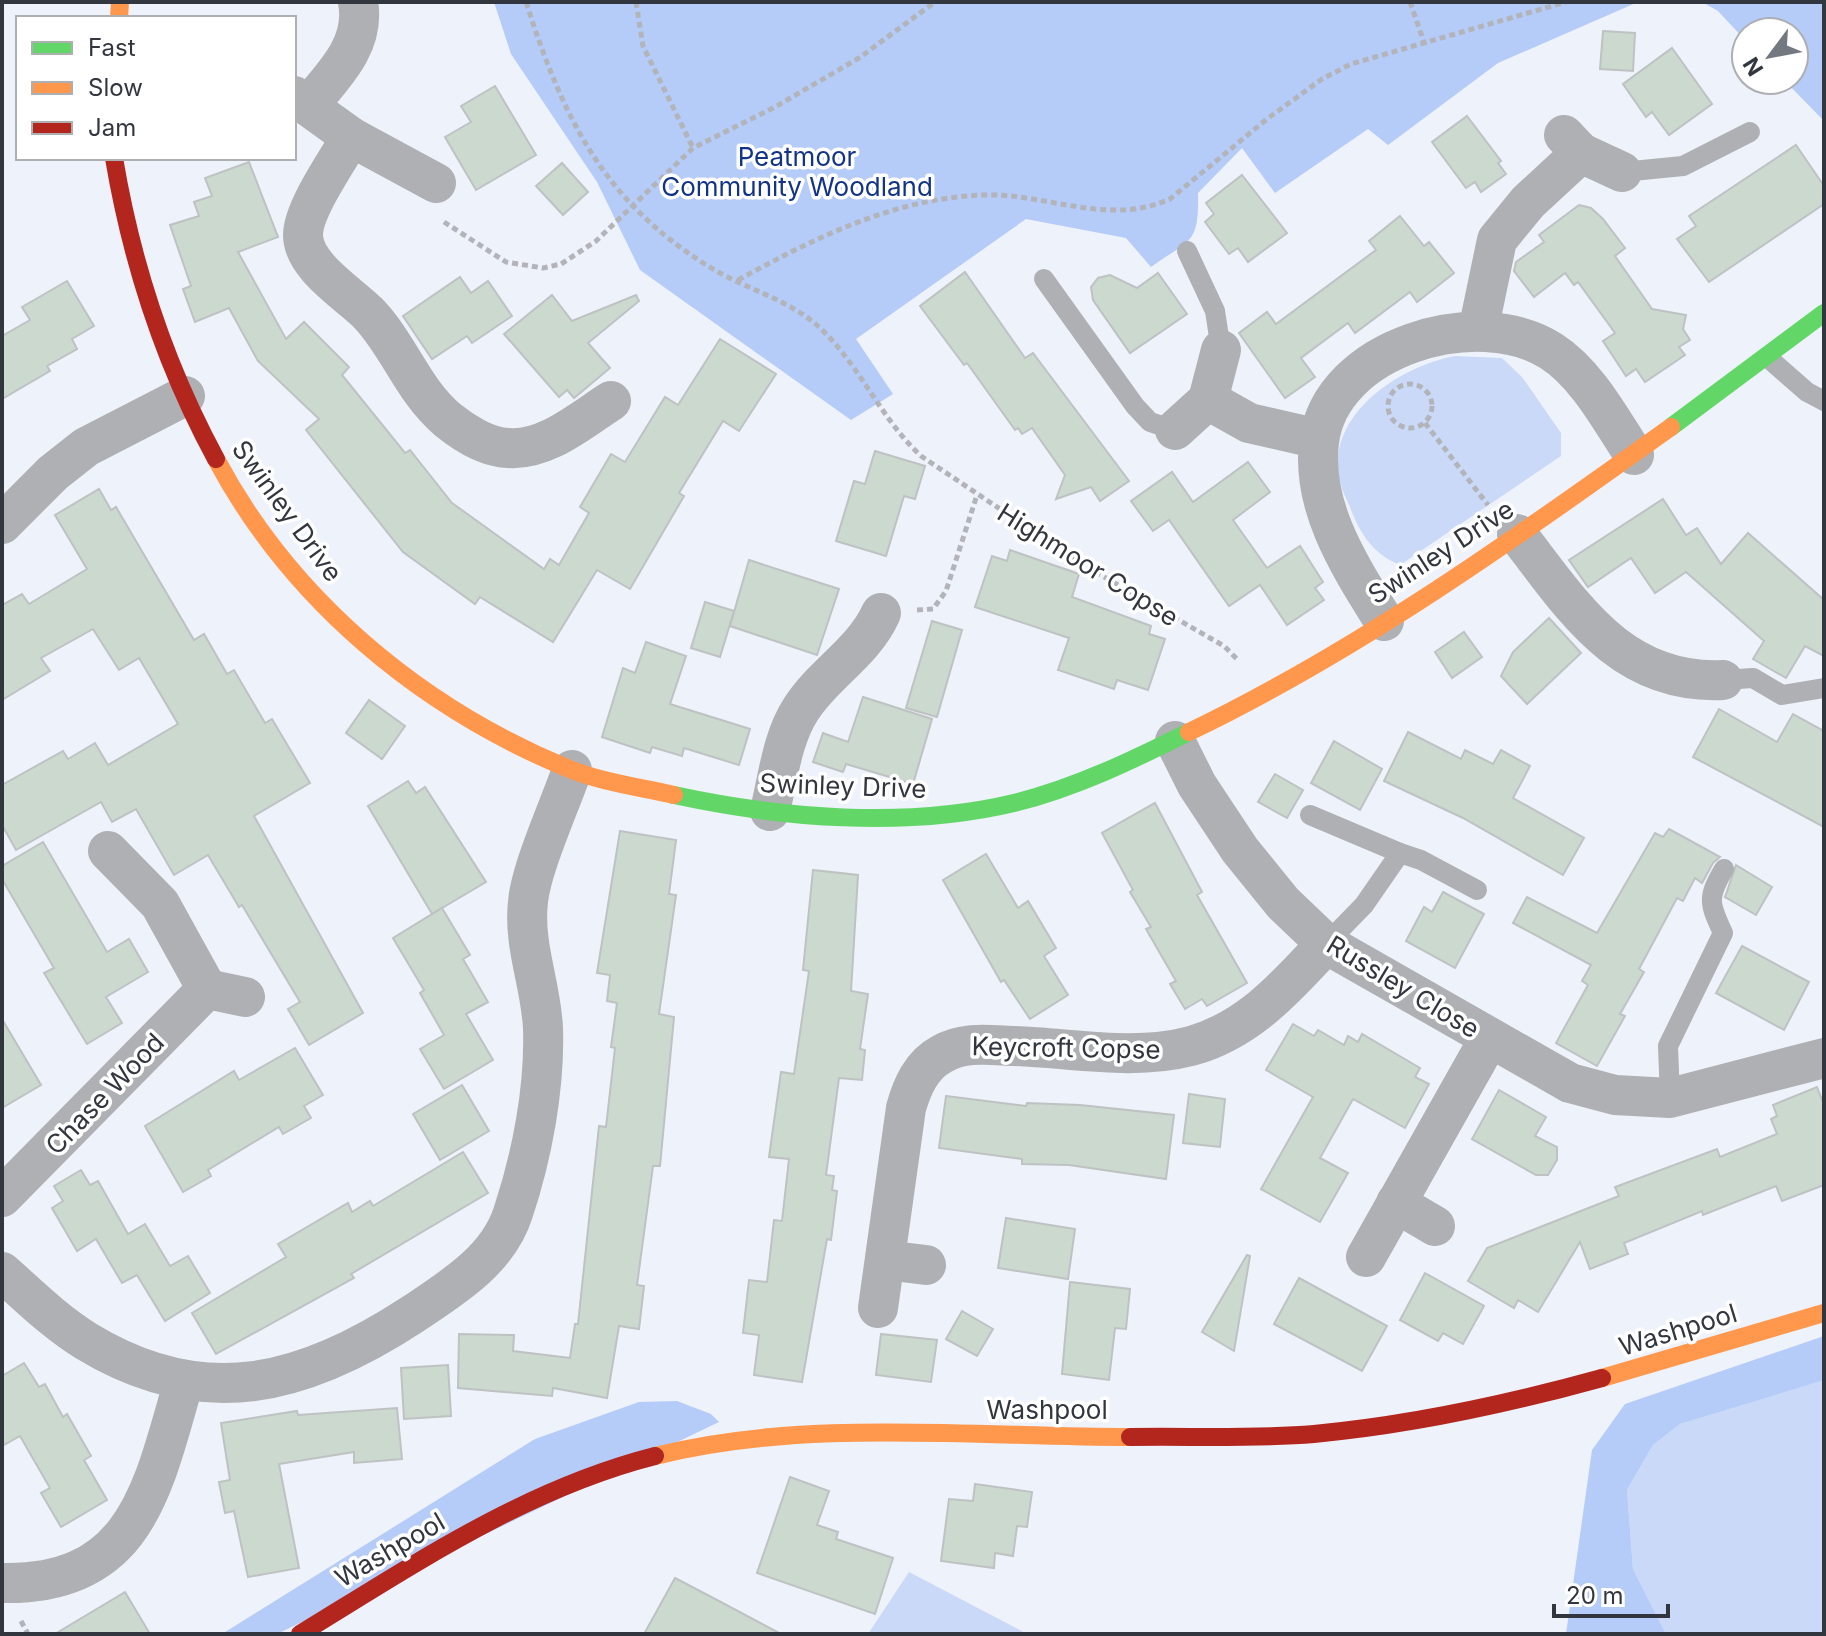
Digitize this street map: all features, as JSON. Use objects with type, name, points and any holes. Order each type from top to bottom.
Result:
[{"type":"street","points":[[358,2],[360,14],[356,41],[301,101],[351,137],[436,183]]},
{"type":"street","points":[[351,137],[309,215],[303,232],[304,244],[327,276],[381,328],[436,408],[479,439],[506,448],[519,448],[542,444],[611,401]]},
{"type":"street","points":[[1478,331],[1497,240],[1573,144],[1622,172]]},
{"type":"street","name":"Swinley Drive","points":[[114,160],[135,270],[185,396],[210,450],[238,497],[295,573],[345,626],[443,703],[572,770],[710,806],[913,818],[986,809],[1042,795],[1175,741],[1384,621],[1514,536],[1634,455],[1824,313]]},
{"type":"street","points":[[1384,621],[1354,572],[1330,518],[1319,470],[1319,439],[1337,398],[1376,361],[1423,338],[1478,331],[1533,342],[1554,353],[1586,385],[1634,455]]},
{"type":"street","points":[[1175,430],[1208,400],[1221,350]]},
{"type":"street","points":[[2,524],[53,473],[86,447],[185,396]]},
{"type":"street","points":[[1208,400],[1249,423],[1319,439]]},
{"type":"street","points":[[1514,536],[1582,617],[1628,657],[1683,680],[1723,680]]},
{"type":"street","points":[[770,811],[796,717],[824,680],[868,637],[881,613]]},
{"type":"street","name":"Russley Close","points":[[1175,741],[1197,785],[1240,850],[1283,903],[1326,944],[1570,1083],[1615,1095],[1670,1098],[1824,1058]]},
{"type":"street","points":[[2,1272],[84,1340],[128,1364],[184,1381],[222,1385],[260,1382],[331,1362],[382,1334],[461,1281],[503,1237],[527,1160],[543,1028],[527,938],[528,900],[572,770]]},
{"type":"street","name":"Chase Wood","points":[[2,1197],[226,993],[160,904],[108,851]]},
{"type":"street","name":"Keycroft Copse","points":[[878,1308],[906,1108],[915,1082],[940,1054],[977,1045],[1124,1053],[1192,1045],[1225,1032],[1259,1011],[1280,994],[1326,944]]},
{"type":"street","points":[[1366,1257],[1489,1039]]},
{"type":"street","points":[[1396,1203],[1435,1226]]},
{"type":"street","points":[[885,1260],[926,1265]]},
{"type":"street","name":"Washpool","points":[[300,1634],[426,1558],[539,1497],[626,1464],[699,1445],[838,1435],[1308,1434],[1397,1425],[1597,1382],[1824,1313]]},
{"type":"street","points":[[2,1583],[62,1576],[91,1563],[126,1534],[148,1497],[184,1381]]},
{"type":"lane","points":[[1622,172],[1683,166],[1750,132]]},
{"type":"lane","points":[[1187,251],[1215,311],[1221,350]]},
{"type":"lane","points":[[1044,279],[1135,406],[1150,422],[1175,430]]},
{"type":"lane","points":[[1767,357],[1807,392],[1824,401]]},
{"type":"lane","points":[[1723,680],[1753,678],[1782,695],[1824,688]]},
{"type":"lane","points":[[1310,815],[1421,860],[1477,890]]},
{"type":"lane","points":[[1326,944],[1364,905],[1400,853]]},
{"type":"lane","points":[[1670,1098],[1668,1046],[1723,933],[1710,902],[1712,890],[1724,869]]},
{"type":"path","points":[[526,2],[570,112],[601,171],[632,209],[708,266],[773,296],[817,325],[854,367],[907,443],[977,495]]},
{"type":"path","points":[[636,2],[643,46],[693,148]]},
{"type":"path","points":[[436,183],[422,207],[488,252],[526,268],[543,268],[576,256],[632,209],[693,148],[775,107],[859,58],[935,2]]},
{"type":"path","points":[[1410,2],[1425,45]]},
{"type":"path","points":[[737,280],[831,230],[940,199],[985,195],[1031,199],[1082,209],[1147,209],[1170,199],[1322,79],[1351,64],[1566,2]]},
{"type":"path","points":[[1410,383],[1428,392],[1432,405],[1425,423],[1407,428],[1391,418],[1389,399],[1397,387],[1410,383]]},
{"type":"path","points":[[1425,423],[1514,536]]},
{"type":"path","name":"Highmoor Copse","points":[[881,613],[933,609],[946,591],[977,495],[1134,596],[1224,646],[1242,664]]},
{"type":"shaded area","points":[[1455,356],[1502,358],[1522,377],[1561,433],[1561,456],[1400,565],[1375,549],[1358,526],[1340,482],[1338,455],[1344,433],[1356,413],[1372,396],[1412,370]]},
{"type":"shaded area","points":[[1822,1380],[1824,1634],[1666,1634],[1633,1569],[1627,1490],[1653,1445],[1680,1424]]},
{"type":"shaded area","points":[[909,1572],[1016,1628],[1027,1634],[868,1634]]},
{"type":"green space","name":"Peatmoor Community Woodland","points":[[494,2],[1638,2],[1498,63],[1388,145],[1368,129],[1275,193],[1242,148],[1198,193],[1197,222],[1190,239],[1151,267],[1126,238],[1026,219],[856,339],[893,394],[851,420],[640,270],[597,182],[511,54]]},
{"type":"green space","points":[[1702,2],[1824,2],[1824,121],[1800,96],[1810,96],[1810,16],[1730,16],[1730,24],[1718,11]]},
{"type":"green space","points":[[1824,1336],[1824,1380],[1680,1424],[1653,1445],[1627,1490],[1633,1569],[1666,1634],[1566,1634],[1592,1450],[1625,1404]]},
{"type":"green space","points":[[677,1401],[711,1414],[719,1422],[277,1634],[222,1634],[535,1439],[639,1402]]},
{"type":"building","points":[[1603,31],[1635,33],[1633,71],[1600,69]]},
{"type":"building","points":[[1672,48],[1712,104],[1669,135],[1652,112],[1646,117],[1623,84]]},
{"type":"building","points":[[495,86],[536,155],[476,190],[445,137],[471,122],[461,106]]},
{"type":"building","points":[[1467,116],[1501,161],[1498,163],[1506,174],[1481,192],[1475,182],[1466,188],[1432,142]]},
{"type":"building","points":[[1796,145],[1824,186],[1824,204],[1709,282],[1677,239],[1696,226],[1689,216]]},
{"type":"building","points":[[249,162],[278,237],[238,252],[286,339],[304,322],[349,367],[342,375],[405,453],[410,450],[452,503],[544,569],[550,559],[559,565],[589,513],[580,507],[611,454],[625,462],[665,397],[678,405],[720,339],[776,374],[739,431],[723,421],[679,493],[684,496],[630,589],[597,570],[553,642],[480,597],[475,604],[403,552],[306,430],[319,419],[258,361],[229,308],[195,322],[183,289],[191,286],[170,225],[199,216],[194,202],[212,196],[205,178]]},
{"type":"building","points":[[562,163],[588,192],[563,215],[536,186]]},
{"type":"building","points":[[1242,175],[1287,233],[1248,262],[1238,248],[1229,254],[1205,222],[1214,214],[1206,203]]},
{"type":"building","points":[[1579,205],[1591,208],[1603,219],[1625,248],[1615,256],[1652,309],[1686,315],[1683,329],[1690,340],[1679,347],[1685,355],[1645,382],[1636,369],[1626,376],[1603,341],[1615,333],[1578,282],[1574,285],[1565,273],[1534,297],[1514,271],[1516,262],[1544,242],[1539,235]]},
{"type":"building","points":[[1400,216],[1424,246],[1429,242],[1454,273],[1417,302],[1410,292],[1355,333],[1348,323],[1301,358],[1315,377],[1285,398],[1239,333],[1267,312],[1276,324],[1376,250],[1369,241]]},
{"type":"building","points":[[965,272],[1025,358],[1033,353],[1129,481],[1100,501],[1091,487],[1056,499],[1065,475],[1032,428],[1022,434],[1018,428],[1015,430],[967,363],[964,365],[920,306]]},
{"type":"building","points":[[1158,273],[1187,314],[1130,353],[1093,300],[1091,287],[1098,278],[1110,275],[1137,288]]},
{"type":"building","points":[[460,277],[471,293],[488,281],[512,316],[472,343],[467,336],[432,359],[403,316]]},
{"type":"building","points":[[67,281],[94,326],[72,339],[77,349],[47,366],[50,371],[2,399],[2,336],[30,320],[22,307]]},
{"type":"building","points":[[552,295],[572,321],[636,295],[639,301],[588,343],[610,368],[574,398],[567,390],[559,397],[504,334]]},
{"type":"building","points":[[875,451],[925,466],[915,499],[904,496],[886,556],[836,541],[854,481],[865,484]]},
{"type":"building","points":[[1248,462],[1270,492],[1233,520],[1267,568],[1300,546],[1323,582],[1315,588],[1324,600],[1287,625],[1260,585],[1229,606],[1169,520],[1153,531],[1131,501],[1172,472],[1193,502]]},
{"type":"building","points":[[99,489],[111,510],[116,507],[194,640],[204,634],[227,674],[234,670],[265,723],[272,719],[310,783],[254,816],[363,1013],[309,1045],[288,1009],[300,1002],[208,855],[174,875],[136,809],[112,822],[101,802],[16,850],[2,825],[2,785],[63,751],[68,759],[95,743],[108,765],[178,724],[139,658],[119,670],[93,629],[41,658],[50,671],[2,700],[2,605],[22,594],[29,604],[87,569],[55,515]]},
{"type":"building","points":[[1663,499],[1686,535],[1697,528],[1721,564],[1748,533],[1824,600],[1824,656],[1805,646],[1786,678],[1753,659],[1764,641],[1686,572],[1655,593],[1631,558],[1588,587],[1569,560]]},
{"type":"building","points":[[1010,550],[1079,574],[1072,597],[1151,626],[1149,634],[1165,639],[1148,690],[1117,680],[1114,689],[1058,670],[1069,638],[975,607],[992,556],[1007,561]]},
{"type":"building","points":[[749,560],[839,589],[817,655],[730,626]]},
{"type":"building","points":[[705,602],[734,611],[720,657],[691,648]]},
{"type":"building","points":[[1549,618],[1581,653],[1527,704],[1501,676],[1513,652]]},
{"type":"building","points":[[932,621],[962,630],[937,717],[906,708]]},
{"type":"building","points":[[1464,632],[1482,657],[1452,678],[1435,652]]},
{"type":"building","points":[[646,642],[686,656],[670,704],[750,729],[739,765],[684,748],[682,756],[652,747],[650,753],[602,737],[623,668],[635,673]]},
{"type":"building","points":[[863,697],[932,719],[913,784],[846,764],[843,772],[813,762],[823,733],[848,742]]},
{"type":"building","points":[[369,700],[405,726],[382,759],[346,733]]},
{"type":"building","points":[[1719,709],[1777,742],[1793,714],[1824,731],[1824,827],[1693,757]]},
{"type":"building","points":[[1408,732],[1461,759],[1465,750],[1493,764],[1501,750],[1530,766],[1513,798],[1584,838],[1563,875],[1463,818],[1384,781]]},
{"type":"building","points":[[1334,741],[1382,769],[1360,810],[1311,783]]},
{"type":"building","points":[[1275,774],[1303,790],[1287,818],[1258,802]]},
{"type":"building","points":[[408,781],[416,793],[425,787],[486,882],[432,914],[368,806]]},
{"type":"building","points":[[1155,803],[1202,892],[1197,895],[1247,983],[1207,1006],[1202,999],[1185,1009],[1170,984],[1176,981],[1146,929],[1151,927],[1130,892],[1133,890],[1102,833]]},
{"type":"building","points":[[1669,829],[1720,857],[1702,883],[1695,878],[1683,901],[1677,898],[1639,969],[1644,972],[1620,1014],[1625,1016],[1597,1066],[1556,1043],[1588,985],[1582,981],[1591,965],[1513,923],[1527,897],[1597,933],[1655,833],[1663,837]]},
{"type":"building","points":[[620,831],[676,840],[669,894],[676,895],[659,1014],[674,1017],[660,1166],[653,1166],[637,1285],[644,1286],[639,1329],[619,1326],[607,1398],[553,1388],[552,1396],[458,1388],[459,1334],[514,1335],[513,1351],[570,1358],[575,1324],[578,1324],[599,1126],[606,1127],[615,1048],[611,1047],[617,1003],[607,1001],[610,975],[597,973]]},
{"type":"building","points":[[43,842],[107,952],[129,939],[148,972],[106,997],[122,1023],[87,1044],[44,973],[54,968],[2,879],[2,866]]},
{"type":"building","points":[[986,854],[1018,908],[1028,901],[1056,948],[1044,956],[1068,995],[1030,1019],[1004,980],[1001,982],[943,880]]},
{"type":"building","points":[[1736,865],[1772,887],[1756,915],[1725,897]]},
{"type":"building","points":[[813,870],[858,875],[851,991],[868,994],[860,1049],[865,1050],[862,1080],[839,1078],[826,1175],[834,1176],[832,1190],[837,1191],[831,1240],[827,1239],[802,1382],[754,1375],[759,1335],[743,1333],[749,1280],[767,1282],[774,1220],[782,1221],[789,1159],[769,1157],[781,1072],[794,1074],[809,971],[803,970]]},
{"type":"building","points":[[1443,892],[1484,914],[1455,968],[1406,941],[1424,907],[1432,912]]},
{"type":"building","points":[[442,908],[470,955],[463,959],[488,1002],[466,1014],[493,1060],[444,1089],[420,1049],[444,1035],[420,993],[424,990],[393,938]]},
{"type":"building","points":[[1742,946],[1809,982],[1784,1030],[1716,993]]},
{"type":"building","points":[[2,1019],[41,1085],[2,1108]]},
{"type":"building","points":[[1293,1024],[1314,1036],[1318,1030],[1344,1045],[1348,1036],[1358,1042],[1362,1034],[1420,1068],[1415,1077],[1429,1084],[1405,1128],[1353,1099],[1320,1158],[1348,1173],[1320,1222],[1261,1189],[1313,1097],[1266,1070]]},
{"type":"building","points":[[295,1048],[323,1095],[304,1106],[311,1118],[283,1134],[279,1127],[208,1170],[211,1176],[183,1192],[145,1126],[234,1071],[239,1080]]},
{"type":"building","points":[[462,1085],[489,1131],[440,1160],[413,1114]]},
{"type":"building","points":[[1817,1087],[1824,1105],[1824,1185],[1782,1201],[1776,1186],[1703,1215],[1702,1211],[1624,1243],[1628,1254],[1590,1269],[1580,1242],[1538,1312],[1518,1300],[1514,1308],[1468,1281],[1487,1248],[1619,1196],[1615,1187],[1717,1149],[1720,1157],[1777,1134],[1771,1119],[1777,1116],[1773,1105]]},
{"type":"building","points":[[1499,1090],[1546,1117],[1535,1136],[1557,1147],[1557,1160],[1548,1175],[1536,1175],[1472,1139]]},
{"type":"building","points":[[1189,1094],[1225,1099],[1220,1147],[1183,1143]]},
{"type":"building","points":[[946,1096],[1026,1106],[1027,1103],[1080,1105],[1174,1115],[1166,1179],[1069,1165],[1022,1164],[1022,1159],[939,1148]]},
{"type":"building","points":[[463,1152],[488,1193],[351,1274],[354,1278],[216,1354],[192,1313],[286,1257],[278,1244],[348,1203],[352,1212],[370,1201],[373,1206]]},
{"type":"building","points":[[81,1170],[90,1185],[98,1181],[128,1234],[145,1224],[170,1266],[188,1256],[210,1293],[165,1321],[137,1275],[122,1283],[96,1239],[77,1251],[52,1208],[63,1201],[54,1186]]},
{"type":"building","points":[[1006,1218],[1075,1229],[1068,1279],[998,1268]]},
{"type":"building","points":[[1247,1255],[1250,1256],[1234,1351],[1202,1332]]},
{"type":"building","points":[[1425,1273],[1484,1306],[1463,1344],[1443,1333],[1438,1341],[1400,1320]]},
{"type":"building","points":[[1299,1278],[1387,1326],[1362,1371],[1274,1324]]},
{"type":"building","points":[[1070,1282],[1130,1289],[1126,1329],[1115,1328],[1109,1380],[1062,1374]]},
{"type":"building","points":[[962,1311],[993,1329],[977,1356],[946,1339]]},
{"type":"building","points":[[881,1334],[937,1340],[931,1382],[876,1375]]},
{"type":"building","points":[[24,1363],[39,1387],[45,1384],[63,1417],[67,1414],[91,1456],[84,1460],[107,1500],[61,1527],[41,1493],[50,1488],[20,1436],[2,1446],[2,1376]]},
{"type":"building","points":[[448,1365],[451,1416],[404,1419],[401,1368]]},
{"type":"building","points":[[397,1408],[402,1459],[354,1463],[354,1452],[279,1464],[299,1568],[248,1577],[234,1511],[225,1513],[219,1482],[230,1480],[221,1423],[297,1411],[298,1415]]},
{"type":"building","points":[[790,1477],[829,1491],[817,1525],[838,1532],[836,1539],[893,1558],[875,1614],[757,1573]]},
{"type":"building","points":[[975,1484],[1032,1492],[1027,1527],[1017,1526],[1013,1556],[995,1553],[994,1568],[941,1561],[949,1499],[973,1501]]},
{"type":"building","points":[[675,1578],[717,1600],[781,1634],[644,1634]]},
{"type":"building","points":[[125,1592],[150,1634],[55,1634]]},
{"type":"traffic: fast","points":[[1671,427],[1824,313]]},
{"type":"traffic: fast","points":[[674,795],[757,810],[843,817],[887,818],[972,811],[1059,790],[1189,732]]},
{"type":"traffic: slow","points":[[119,16],[120,2]]},
{"type":"traffic: slow","points":[[1189,732],[1314,666],[1376,629],[1496,550],[1671,427]]},
{"type":"traffic: slow","points":[[216,459],[247,510],[282,558],[321,603],[364,644],[411,681],[461,714],[567,768],[606,781],[674,795]]},
{"type":"traffic: slow","points":[[1602,1378],[1824,1313]]},
{"type":"traffic: slow","points":[[655,1456],[712,1444],[831,1433],[1130,1437]]},
{"type":"traffic: jam","points":[[114,160],[130,237],[152,313],[181,387],[216,459]]},
{"type":"traffic: jam","points":[[1130,1437],[1268,1436],[1350,1430],[1459,1412],[1602,1378]]},
{"type":"traffic: jam","points":[[300,1634],[428,1556],[515,1509],[607,1470],[655,1456]]}]
